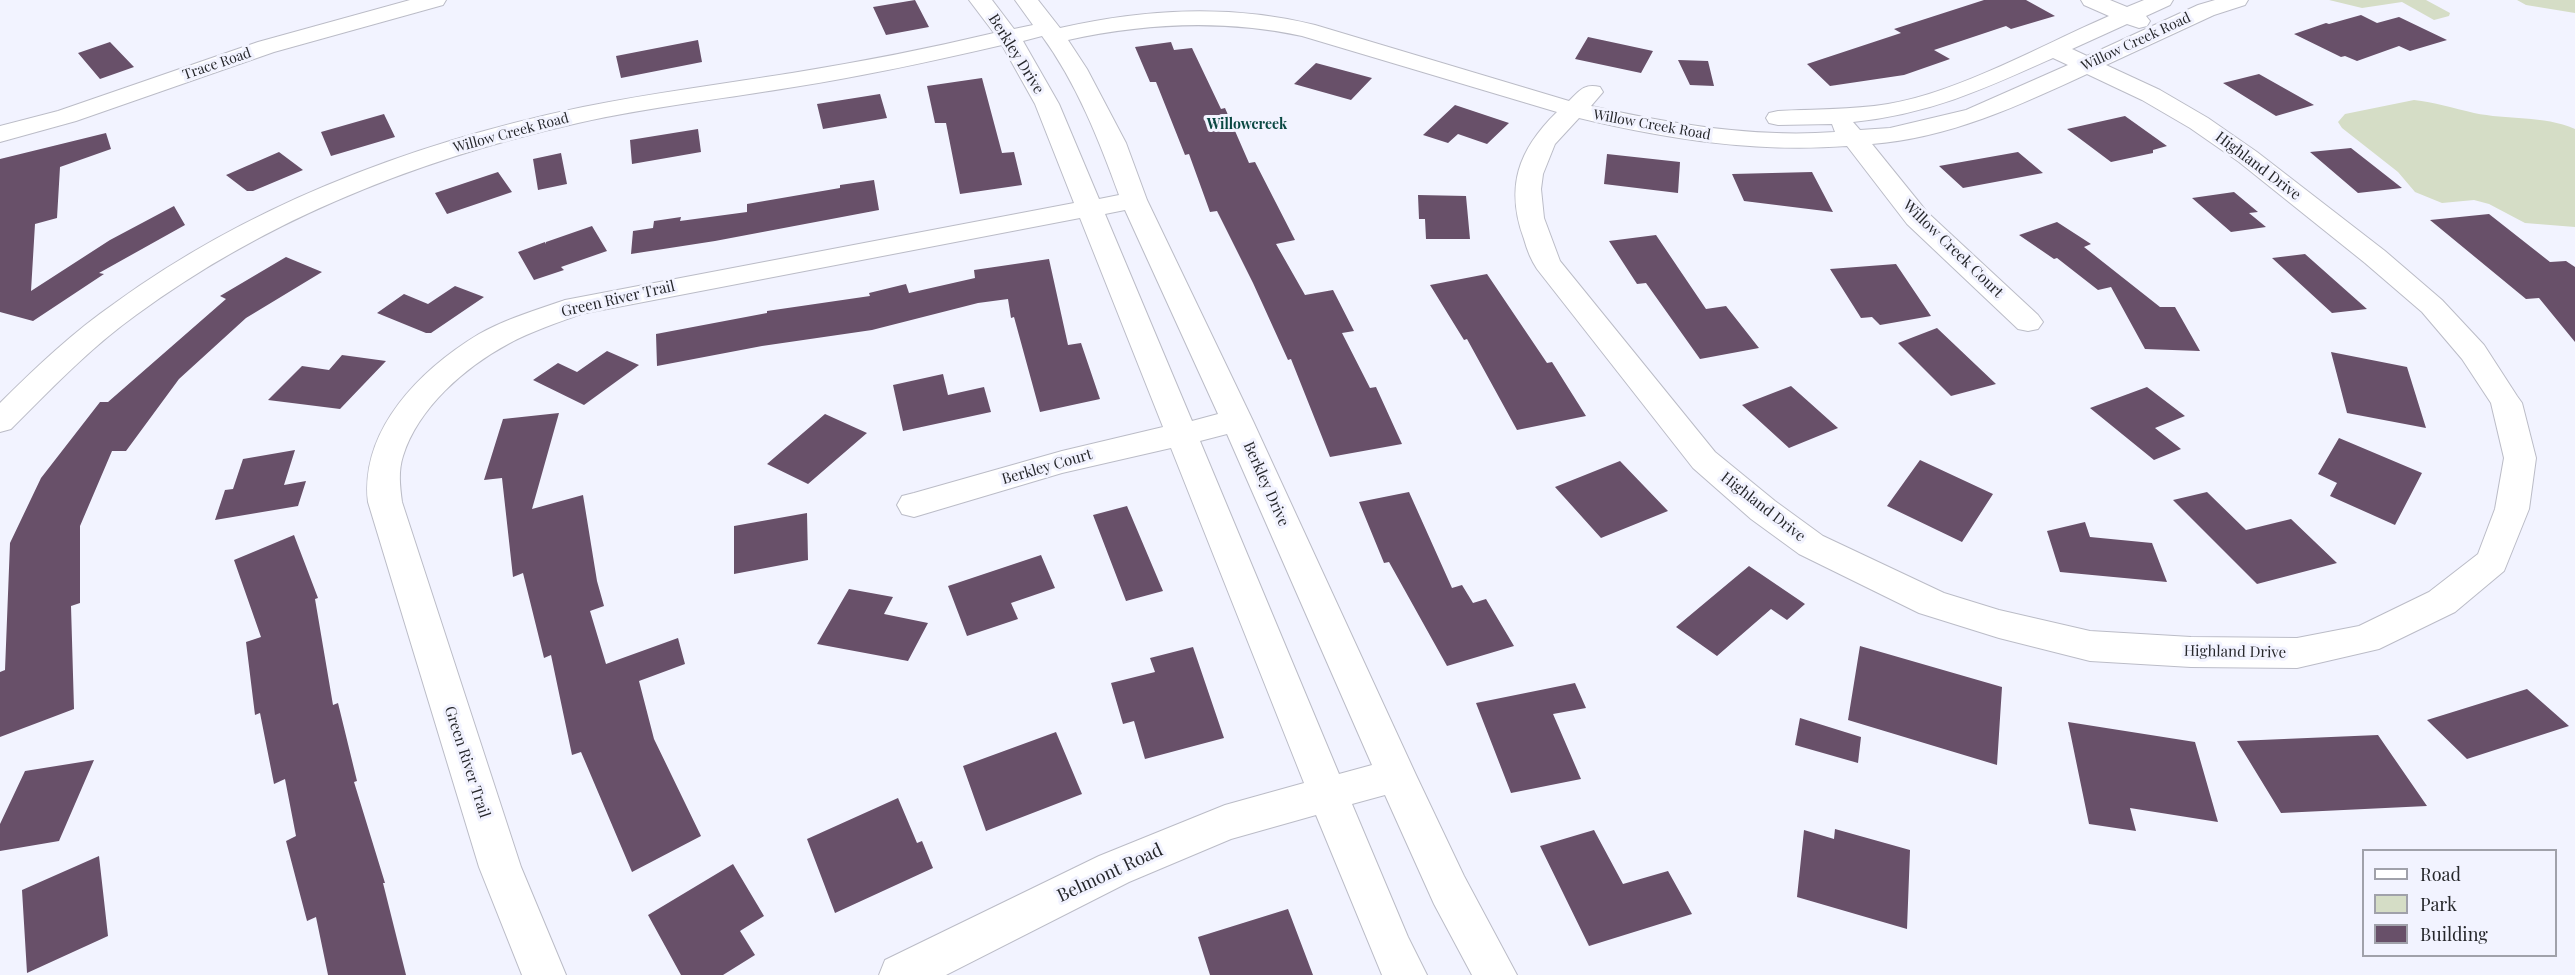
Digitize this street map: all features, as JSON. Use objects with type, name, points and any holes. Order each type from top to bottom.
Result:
[{"type":"street","name":"Trace Road","points":[[0,134],[67,116],[266,47],[435,0]]},
{"type":"street","name":"Berkley Drive","points":[[980,0],[1009,37],[1047,104],[1391,949],[1405,975]]},
{"type":"street","name":"Willow Creek Road","points":[[0,421],[33,385],[127,305],[244,232],[362,178],[482,139],[576,115],[645,102],[825,75],[1009,37],[1043,21],[1106,6],[1153,0]]},
{"type":"street","name":"Willow Creek Road","points":[[1235,0],[1298,8],[1583,101],[1653,128],[1740,140],[1853,138],[1897,133],[1974,115],[2088,65],[2160,30],[2206,10],[2237,0]]},
{"type":"street","points":[[2092,0],[2160,30]]},
{"type":"street","name":"Willow Creek Road","points":[[1043,21],[1122,22],[1167,17],[1214,16],[1262,21],[1307,30],[1583,101],[1714,115],[1785,118],[1888,111],[1937,99],[1983,81],[2162,0]]},
{"type":"street","name":"Berkley Drive","points":[[1043,21],[1075,69],[1113,143],[1134,200],[1237,421],[1396,775],[1449,890],[1495,975]]},
{"type":"street","name":"Highland Drive","points":[[1583,101],[1543,143],[1531,170],[1526,199],[1533,231],[1547,263],[1704,460],[1763,510],[1811,545],[1932,603],[1999,624],[2090,645],[2191,652],[2297,653],[2366,639],[2442,602],[2492,562],[2512,509],[2520,458],[2506,403],[2473,352],[2432,306],[2375,257],[2248,157],[2199,123],[2151,95],[2054,49]]},
{"type":"street","name":"Willow Creek Court","points":[[1836,116],[1917,218],[2028,322]]},
{"type":"street","name":"Green River Trail","points":[[544,975],[500,867],[385,502],[382,477],[389,449],[408,415],[429,389],[458,363],[490,341],[525,324],[575,306],[1134,200]]},
{"type":"street","points":[[0,383],[33,385]]},
{"type":"street","name":"Berkley Court","points":[[914,505],[1062,462],[1180,432],[1237,421]]},
{"type":"street","name":"Belmont Road","points":[[901,975],[1114,868],[1225,823],[1396,775]]},
{"type":"green space","points":[[2329,0],[2426,0],[2450,13],[2449,16],[2434,20],[2402,2],[2362,8]]},
{"type":"green space","points":[[2517,0],[2575,0],[2575,13],[2526,5]]},
{"type":"green space","points":[[2414,100],[2474,113],[2550,122],[2575,129],[2575,227],[2525,223],[2489,204],[2474,200],[2442,203],[2415,192],[2398,172],[2342,128],[2338,122],[2345,114]]},
{"type":"building","points":[[915,0],[929,27],[886,35],[873,7]]},
{"type":"building","points":[[1984,0],[2026,0],[2055,16],[2011,29],[2006,26],[1934,50],[1950,59],[1904,75],[1830,86],[1807,64],[1901,33],[1894,29]]},
{"type":"building","points":[[2361,15],[2377,23],[2399,17],[2447,40],[2410,51],[2399,46],[2357,61],[2345,56],[2341,57],[2294,34],[2326,23]]},
{"type":"building","points":[[1588,37],[1653,51],[1641,73],[1575,59]]},
{"type":"building","points":[[698,40],[702,62],[621,78],[616,56]]},
{"type":"building","points":[[110,42],[134,67],[100,79],[78,53]]},
{"type":"building","points":[[1171,42],[1174,50],[1192,48],[1221,109],[1225,108],[1249,163],[1255,162],[1295,240],[1276,244],[1305,295],[1333,290],[1354,331],[1342,333],[1370,388],[1376,387],[1402,444],[1330,457],[1291,359],[1288,360],[1217,211],[1210,212],[1189,154],[1185,155],[1156,82],[1150,82],[1135,47]]},
{"type":"building","points":[[1678,60],[1708,61],[1714,86],[1690,85]]},
{"type":"building","points":[[1316,63],[1372,78],[1351,100],[1294,84]]},
{"type":"building","points":[[2259,74],[2314,105],[2276,116],[2223,83]]},
{"type":"building","points":[[982,78],[1002,153],[1014,152],[1022,185],[960,194],[946,123],[935,123],[927,86]]},
{"type":"building","points":[[880,94],[887,118],[823,129],[817,104]]},
{"type":"building","points":[[1455,105],[1509,123],[1487,144],[1458,134],[1448,143],[1423,135]]},
{"type":"building","points":[[384,114],[395,137],[331,156],[321,132]]},
{"type":"building","points":[[2125,116],[2167,146],[2153,150],[2153,153],[2111,162],[2067,129]]},
{"type":"building","points":[[698,129],[701,152],[632,164],[630,140]]},
{"type":"building","points":[[106,133],[111,149],[60,167],[57,218],[35,224],[31,291],[110,240],[174,206],[185,225],[99,273],[104,274],[33,321],[0,312],[0,159]]},
{"type":"building","points":[[2351,148],[2402,188],[2358,193],[2310,152]]},
{"type":"building","points":[[279,152],[303,170],[253,191],[247,191],[226,175]]},
{"type":"building","points":[[2018,152],[2043,173],[1963,188],[1939,166]]},
{"type":"building","points":[[561,153],[567,184],[538,190],[533,159]]},
{"type":"building","points":[[1607,154],[1680,162],[1678,193],[1604,184]]},
{"type":"building","points":[[498,172],[512,192],[447,214],[435,193]]},
{"type":"building","points":[[1812,172],[1833,212],[1744,201],[1732,174]]},
{"type":"building","points":[[874,180],[879,210],[715,241],[631,254],[633,231],[653,228],[654,221],[681,217],[680,221],[747,212],[747,204]]},
{"type":"building","points":[[2234,192],[2258,212],[2249,213],[2266,227],[2231,232],[2192,198]]},
{"type":"building","points":[[1418,195],[1466,196],[1470,239],[1426,239],[1425,219],[1419,219]]},
{"type":"building","points":[[2489,214],[2550,262],[2566,261],[2575,267],[2575,342],[2539,298],[2526,299],[2430,220]]},
{"type":"building","points":[[2057,222],[2091,244],[2084,247],[2160,307],[2175,307],[2200,351],[2145,349],[2111,287],[2098,290],[2057,258],[2054,259],[2019,235]]},
{"type":"building","points":[[592,226],[607,251],[561,267],[564,270],[534,280],[518,252]]},
{"type":"building","points":[[1656,235],[1706,309],[1726,306],[1759,348],[1700,359],[1646,283],[1637,284],[1609,241]]},
{"type":"building","points":[[2305,254],[2367,309],[2332,313],[2272,258]]},
{"type":"building","points":[[286,257],[322,272],[246,318],[179,379],[126,451],[112,451],[80,526],[80,603],[71,606],[74,709],[0,737],[0,672],[5,670],[10,543],[41,478],[100,402],[108,402],[226,299],[220,296]]},
{"type":"building","points":[[1049,259],[1068,345],[1081,343],[1100,399],[1040,412],[1014,317],[1011,318],[1008,299],[978,303],[872,330],[762,346],[657,366],[656,334],[767,313],[767,311],[870,296],[869,293],[906,284],[909,293],[975,278],[974,270]]},
{"type":"building","points":[[1896,264],[1931,316],[1880,325],[1872,317],[1861,318],[1830,269]]},
{"type":"building","points":[[1487,274],[1547,363],[1552,362],[1586,416],[1517,430],[1467,339],[1464,340],[1430,285]]},
{"type":"building","points":[[455,286],[484,297],[431,333],[377,313],[404,294],[428,304]]},
{"type":"building","points":[[1937,328],[1996,384],[1951,396],[1898,343]]},
{"type":"building","points":[[607,351],[639,365],[584,405],[533,380],[558,363],[577,372]]},
{"type":"building","points":[[2331,352],[2407,367],[2426,428],[2347,413]]},
{"type":"building","points":[[342,355],[386,361],[340,409],[268,400],[302,366],[329,370]]},
{"type":"building","points":[[943,374],[948,395],[984,387],[991,412],[903,431],[893,385]]},
{"type":"building","points":[[1791,386],[1838,428],[1789,448],[1742,405]]},
{"type":"building","points":[[2147,387],[2185,416],[2155,428],[2181,449],[2154,460],[2090,408]]},
{"type":"building","points":[[559,413],[532,509],[583,495],[597,581],[604,606],[590,611],[606,664],[678,638],[685,664],[639,681],[654,739],[701,836],[632,872],[581,752],[572,755],[551,655],[544,658],[523,573],[513,577],[502,478],[484,480],[503,419]]},
{"type":"building","points":[[825,414],[867,433],[808,484],[767,464]]},
{"type":"building","points":[[2339,438],[2422,473],[2395,525],[2330,496],[2337,483],[2318,474]]},
{"type":"building","points":[[295,450],[284,485],[306,481],[298,506],[215,520],[225,490],[233,489],[243,459]]},
{"type":"building","points":[[1920,460],[1993,494],[1962,542],[1887,506]]},
{"type":"building","points":[[1620,461],[1668,511],[1601,538],[1555,487]]},
{"type":"building","points":[[1409,492],[1452,588],[1462,585],[1473,603],[1486,599],[1514,646],[1447,666],[1389,562],[1384,563],[1359,502]]},
{"type":"building","points":[[2207,492],[2246,530],[2291,519],[2337,563],[2257,584],[2173,500]]},
{"type":"building","points":[[1127,506],[1163,591],[1126,601],[1093,515]]},
{"type":"building","points":[[807,513],[808,560],[734,574],[734,526]]},
{"type":"building","points":[[2085,522],[2090,537],[2152,543],[2167,582],[2060,572],[2047,531]]},
{"type":"building","points":[[294,535],[318,598],[315,599],[333,705],[338,703],[357,781],[354,782],[385,883],[383,883],[406,975],[328,975],[316,917],[307,921],[286,841],[296,836],[285,779],[274,784],[260,713],[255,715],[246,642],[261,637],[234,560]]},
{"type":"building","points":[[1041,555],[1055,588],[1011,603],[1018,619],[967,636],[948,586]]},
{"type":"building","points":[[1749,566],[1805,604],[1787,620],[1771,609],[1717,656],[1676,627]]},
{"type":"building","points":[[849,589],[893,597],[884,614],[928,623],[908,661],[817,644]]},
{"type":"building","points":[[1860,646],[2002,687],[1997,765],[1848,720]]},
{"type":"building","points":[[1193,647],[1224,738],[1145,759],[1134,721],[1123,724],[1111,683],[1155,672],[1150,658]]},
{"type":"building","points":[[1575,683],[1586,708],[1553,714],[1581,779],[1511,793],[1476,703]]},
{"type":"building","points":[[2527,689],[2569,726],[2467,759],[2427,720]]},
{"type":"building","points":[[1800,718],[1861,737],[1858,763],[1795,745]]},
{"type":"building","points":[[2068,722],[2195,742],[2218,822],[2130,808],[2136,831],[2089,824]]},
{"type":"building","points":[[1056,732],[1082,794],[986,831],[963,766]]},
{"type":"building","points":[[2378,735],[2427,806],[2281,813],[2237,741]]},
{"type":"building","points":[[94,760],[59,841],[0,851],[0,824],[25,771]]},
{"type":"building","points":[[898,798],[917,843],[922,841],[933,868],[835,913],[807,839]]},
{"type":"building","points":[[1835,829],[1910,850],[1907,929],[1797,897],[1804,830],[1834,839]]},
{"type":"building","points":[[1594,830],[1623,884],[1668,871],[1692,914],[1589,946],[1540,846]]},
{"type":"building","points":[[99,856],[108,936],[27,973],[22,890]]},
{"type":"building","points":[[733,864],[764,916],[740,931],[755,955],[723,975],[681,975],[648,915]]},
{"type":"building","points":[[1288,909],[1313,975],[1210,975],[1198,937]]},
{"type":"district","name":"Willowcreek","points":[[1247,125]]}]
